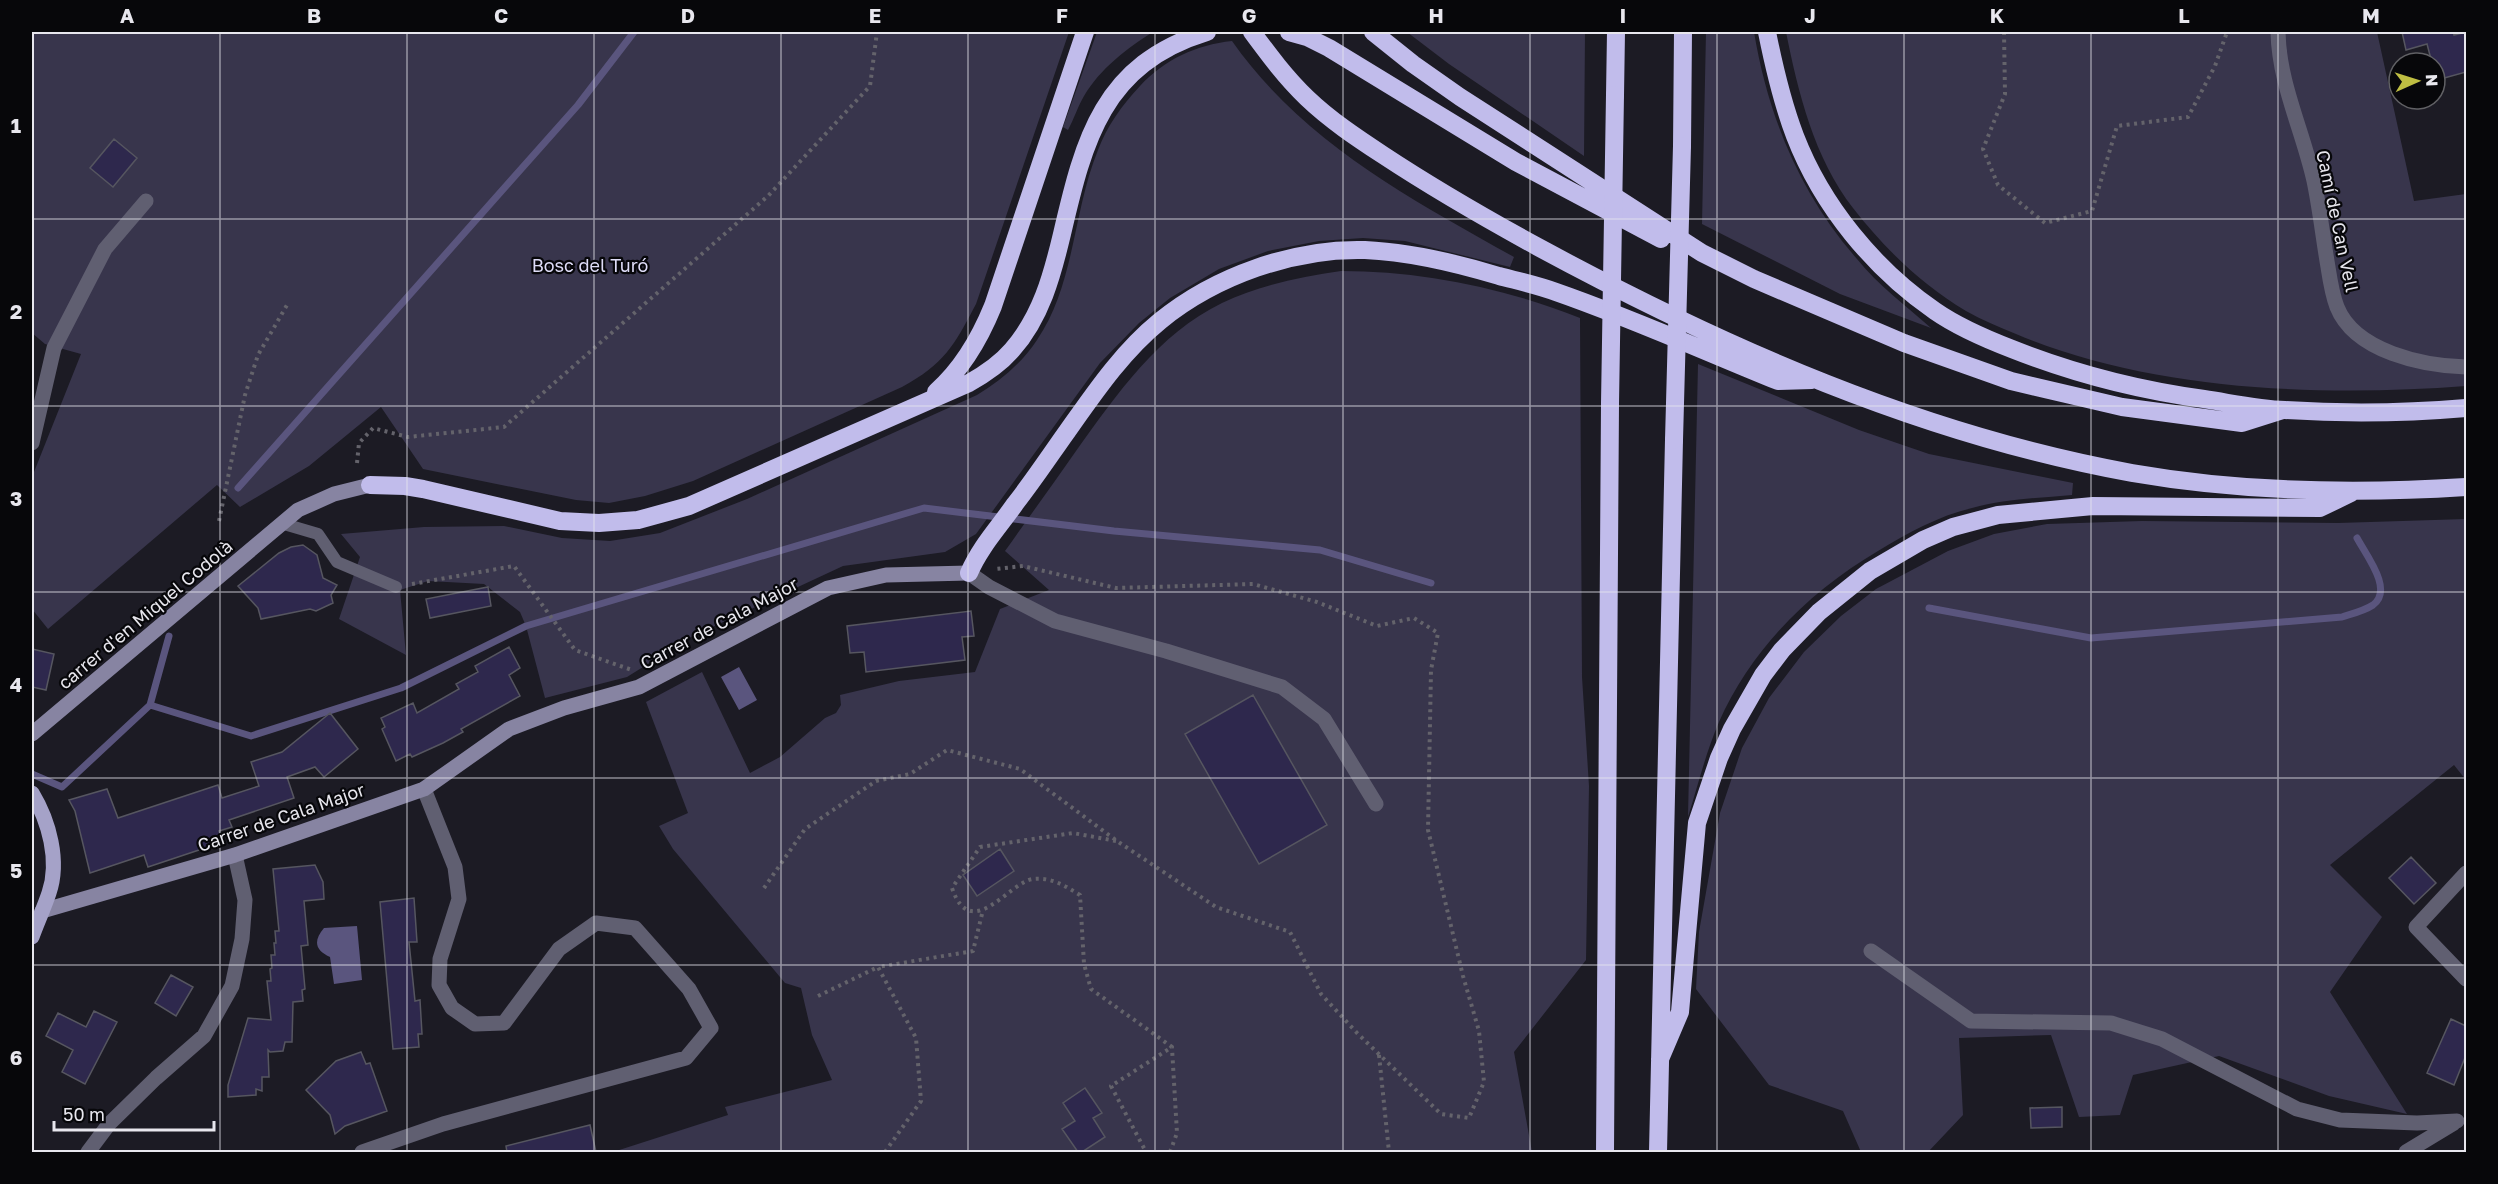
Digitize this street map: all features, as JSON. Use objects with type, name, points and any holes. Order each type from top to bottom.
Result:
[{"type":"highway","points":[[928,400],[957,370],[986,324],[1085,32]]},
{"type":"highway","points":[[370,485],[423,489],[560,521],[599,523],[638,520],[689,506],[984,374],[1011,352],[1035,317],[1050,281],[1077,167],[1102,109],[1129,76],[1151,58],[1174,44],[1207,32]]},
{"type":"highway","points":[[1252,32],[1282,72],[1321,110],[1360,140],[1449,197],[1639,300],[1817,380],[1900,412],[1968,434],[2089,464],[2136,473],[2240,486],[2356,491],[2466,487]]},
{"type":"highway","points":[[1289,32],[1307,37],[1329,48],[1526,168],[1662,240],[1702,253]]},
{"type":"highway","points":[[1373,32],[1460,98],[1702,253],[1754,279],[1894,339],[2011,381],[2121,407],[2242,423],[2283,410]]},
{"type":"highway","points":[[1603,32],[1617,59]]},
{"type":"highway","points":[[1605,1152],[1610,404],[1616,32]]},
{"type":"highway","points":[[1658,1152],[1683,32]]},
{"type":"highway","points":[[1767,32],[1783,102],[1796,137],[1830,202],[1863,247],[1906,288],[1936,312],[1991,341],[2044,362],[2153,392],[2283,410],[2368,411],[2466,408]]},
{"type":"highway","points":[[969,573],[976,555],[1017,502],[1104,380],[1131,347],[1162,319],[1205,292],[1237,276],[1276,263],[1332,252],[1363,250],[1392,252],[1486,272],[1555,291],[1778,381],[1817,380]]},
{"type":"highway","points":[[1660,1059],[1680,1012],[1697,823],[1719,758],[1732,729],[1763,675],[1800,630],[1846,588],[1923,540],[1953,527],[1998,515],[2092,506],[2320,508],[2356,491]]},
{"type":"main road","points":[[32,793],[46,826],[53,858],[50,891],[32,938]]},
{"type":"street","name":"Camí de Can Vell","points":[[2278,32],[2290,103],[2314,180],[2337,308],[2356,332],[2391,352],[2425,363],[2466,367]]},
{"type":"street","points":[[32,443],[54,348],[105,249],[146,201]]},
{"type":"street","name":"carrer d'en Miquel Codolà","points":[[32,734],[298,510],[315,502],[370,485]]},
{"type":"street","points":[[969,573],[989,587],[1055,621],[1166,651],[1282,687],[1324,719],[1376,804]]},
{"type":"street","name":"Carrer de Cala Major","points":[[42,911],[235,855],[424,789],[509,729],[564,708],[639,687],[828,588],[886,575],[969,573]]},
{"type":"street","points":[[362,1152],[443,1124],[686,1058],[711,1028],[689,989],[635,928],[596,923],[559,949],[504,1023],[475,1024],[452,1008],[439,985],[440,959],[445,937],[459,899],[455,867],[424,789]]},
{"type":"street","points":[[88,1152],[109,1124],[156,1078],[204,1036],[232,986],[242,939],[245,900],[235,855]]},
{"type":"street","points":[[2466,873],[2416,927],[2466,980]]},
{"type":"street","points":[[1870,951],[1971,1021],[2111,1023],[2163,1039],[2297,1109],[2340,1120],[2417,1123],[2462,1120]]},
{"type":"street","points":[[2406,1152],[2462,1120]]},
{"type":"lane","points":[[284,524],[318,534],[337,562],[396,587]]},
{"type":"path","points":[[357,463],[359,443],[373,428],[408,437],[504,427],[776,188],[870,86],[878,32]]},
{"type":"path","points":[[2004,32],[2004,94],[1983,149],[1998,185],[2045,223],[2092,211],[2117,126],[2188,117],[2215,66],[2227,32]]},
{"type":"path","points":[[219,521],[245,395],[258,355],[287,305]]},
{"type":"path","points":[[396,587],[514,566],[575,650],[632,670],[642,666]]},
{"type":"path","points":[[764,888],[805,829],[876,781],[910,774],[947,750],[1020,769],[1117,841],[1216,906],[1290,932],[1321,994],[1357,1034],[1441,1114],[1469,1118],[1484,1082],[1479,1031],[1463,976],[1428,830],[1431,670],[1438,633],[1414,618],[1377,626],[1317,602],[1253,584],[1116,588],[1023,566],[969,573]]},
{"type":"path","points":[[1117,841],[1073,833],[980,847],[952,888],[956,900],[971,911],[983,910],[1032,879],[1058,881],[1080,895],[1084,964],[1091,989],[1172,1047]]},
{"type":"path","points":[[818,996],[878,967],[973,951],[983,910]]},
{"type":"path","points":[[878,967],[916,1038],[921,1101],[885,1152]]},
{"type":"path","points":[[1146,1152],[1111,1086],[1172,1047]]},
{"type":"path","points":[[1170,1152],[1177,1133],[1172,1047]]},
{"type":"path","points":[[1379,1054],[1389,1152]]},
{"type":"green space","name":"Bosc del Turó","points":[[32,32],[1069,32],[976,304],[946,353],[916,379],[693,481],[645,496],[609,503],[576,500],[423,469],[381,407],[309,466],[240,507],[217,485],[48,629],[32,609],[32,477],[81,354],[45,344],[32,333]]},
{"type":"green space","points":[[1097,32],[1153,32],[1124,52],[1090,86],[1068,130],[1063,127]]},
{"type":"green space","points":[[1407,32],[1585,32],[1584,156],[1449,64]]},
{"type":"green space","points":[[1706,32],[1754,32],[1768,94],[1778,124],[1789,153],[1819,208],[1865,269],[1931,328],[1840,294],[1702,224]]},
{"type":"green space","points":[[1786,32],[2377,32],[2387,78],[2387,111],[2394,111],[2414,201],[2466,194],[2466,386],[2354,391],[2237,386],[2123,368],[2068,353],[1991,323],[1950,301],[1919,278],[1891,251],[1853,208],[1839,189],[1818,146],[1796,78]]},
{"type":"green space","points":[[1232,41],[1260,77],[1291,109],[1325,138],[1360,165],[1397,189],[1514,257],[1510,267],[1405,241],[1363,238],[1319,241],[1268,251],[1219,269],[1170,298],[1139,323],[1100,363],[976,534],[945,552],[843,566],[691,637],[627,677],[545,698],[526,626],[520,612],[484,584],[428,581],[400,590],[406,655],[339,619],[360,557],[341,534],[424,527],[504,526],[562,538],[610,541],[660,533],[747,499],[986,390],[1025,356],[1050,318],[1066,271],[1090,173],[1110,124],[1121,108],[1150,76],[1171,61],[1206,46]]},
{"type":"green space","points":[[1341,271],[1402,274],[1462,283],[1522,298],[1580,318],[1582,677],[1589,786],[1586,960],[1514,1052],[1532,1152],[613,1152],[728,1115],[725,1107],[832,1080],[812,1035],[801,988],[785,983],[673,849],[659,826],[688,813],[646,702],[702,672],[750,773],[780,757],[825,718],[836,713],[841,705],[840,695],[899,681],[975,672],[1000,609],[1049,590],[1005,551],[1107,408],[1140,367],[1178,331],[1222,303],[1280,282]]},
{"type":"green space","points":[[1698,364],[1859,430],[1929,454],[2073,483],[2072,495],[1984,505],[1935,520],[1853,567],[1806,603],[1765,646],[1732,695],[1710,745],[1688,817]]},
{"type":"green space","points":[[2466,519],[2466,780],[2454,765],[2330,865],[2382,917],[2330,992],[2407,1114],[2329,1096],[2219,1056],[2133,1075],[2120,1115],[2079,1117],[2051,1035],[1959,1038],[1963,1115],[1928,1152],[1861,1152],[1843,1111],[1769,1085],[1696,989],[1699,932],[1720,813],[1742,748],[1769,698],[1804,652],[1841,616],[1876,589],[1948,551],[1994,534],[2047,524],[2142,521],[2338,523]]},
{"type":"shaded area","points":[[739,667],[757,700],[739,710],[721,677]]},
{"type":"shaded area","points":[[357,926],[362,980],[334,984],[330,957],[317,945],[318,937],[324,928]]},
{"type":"building","points":[[2402,32],[2453,32],[2454,35],[2466,32],[2466,72],[2447,77],[2447,51],[2429,51],[2427,44],[2406,50]]},
{"type":"building","points":[[114,139],[137,158],[113,187],[90,168]]},
{"type":"building","points":[[303,545],[317,555],[323,578],[337,585],[331,595],[333,603],[316,611],[310,609],[261,619],[258,608],[238,586],[279,553],[291,547]]},
{"type":"building","points":[[488,587],[491,606],[430,618],[426,599]]},
{"type":"building","points":[[971,611],[974,636],[962,637],[965,660],[866,672],[864,652],[850,653],[847,626]]},
{"type":"building","points":[[509,647],[520,668],[509,675],[520,696],[461,729],[463,732],[443,743],[412,757],[410,754],[396,761],[382,729],[385,727],[381,718],[413,703],[417,713],[459,689],[456,684],[478,672],[475,666]]},
{"type":"building","points":[[32,649],[54,654],[46,690],[32,687]]},
{"type":"building","points":[[1253,695],[1327,825],[1259,864],[1185,734]]},
{"type":"building","points":[[330,713],[358,749],[324,777],[315,767],[287,777],[294,798],[229,820],[232,827],[219,831],[223,842],[148,867],[144,855],[90,873],[75,811],[69,800],[107,789],[118,818],[218,785],[222,798],[259,786],[251,762],[282,752]]},
{"type":"building","points":[[1000,849],[1014,871],[977,896],[963,875]]},
{"type":"building","points":[[2411,857],[2436,883],[2414,904],[2389,878]]},
{"type":"building","points":[[315,865],[323,882],[324,899],[304,901],[308,945],[301,946],[305,989],[302,990],[303,1001],[293,1002],[292,1042],[285,1042],[283,1051],[270,1052],[268,1050],[269,1077],[262,1077],[262,1091],[256,1089],[256,1095],[228,1097],[228,1085],[248,1018],[271,1020],[267,981],[271,981],[271,955],[275,955],[275,931],[279,931],[273,869]]},
{"type":"building","points":[[414,898],[417,942],[409,942],[415,1001],[420,1000],[422,1034],[418,1034],[419,1047],[393,1049],[380,902]]},
{"type":"building","points":[[171,975],[193,987],[176,1016],[155,1003]]},
{"type":"building","points":[[94,1011],[117,1022],[85,1084],[62,1072],[73,1050],[46,1036],[58,1013],[86,1027]]},
{"type":"building","points":[[2451,1019],[2466,1026],[2466,1055],[2454,1085],[2427,1073]]},
{"type":"building","points":[[361,1052],[366,1064],[370,1063],[387,1111],[345,1126],[335,1134],[330,1115],[306,1090],[336,1061]]},
{"type":"building","points":[[1085,1088],[1102,1113],[1093,1118],[1105,1137],[1082,1152],[1078,1152],[1062,1129],[1075,1121],[1063,1103]]},
{"type":"building","points":[[2062,1107],[2062,1127],[2031,1128],[2030,1108]]},
{"type":"building","points":[[590,1125],[596,1152],[507,1152],[506,1146]]},
{"type":"waterway","points":[[238,488],[578,105],[634,32]]},
{"type":"waterway","points":[[32,774],[62,787],[150,705],[251,736],[401,688],[526,626],[924,508],[1114,531],[1320,550],[1431,583]]},
{"type":"waterway","points":[[1929,608],[2091,638],[2342,617],[2373,605],[2379,599],[2381,591],[2380,582],[2372,563],[2357,538]]},
{"type":"waterway","points":[[150,705],[169,636]]}]
